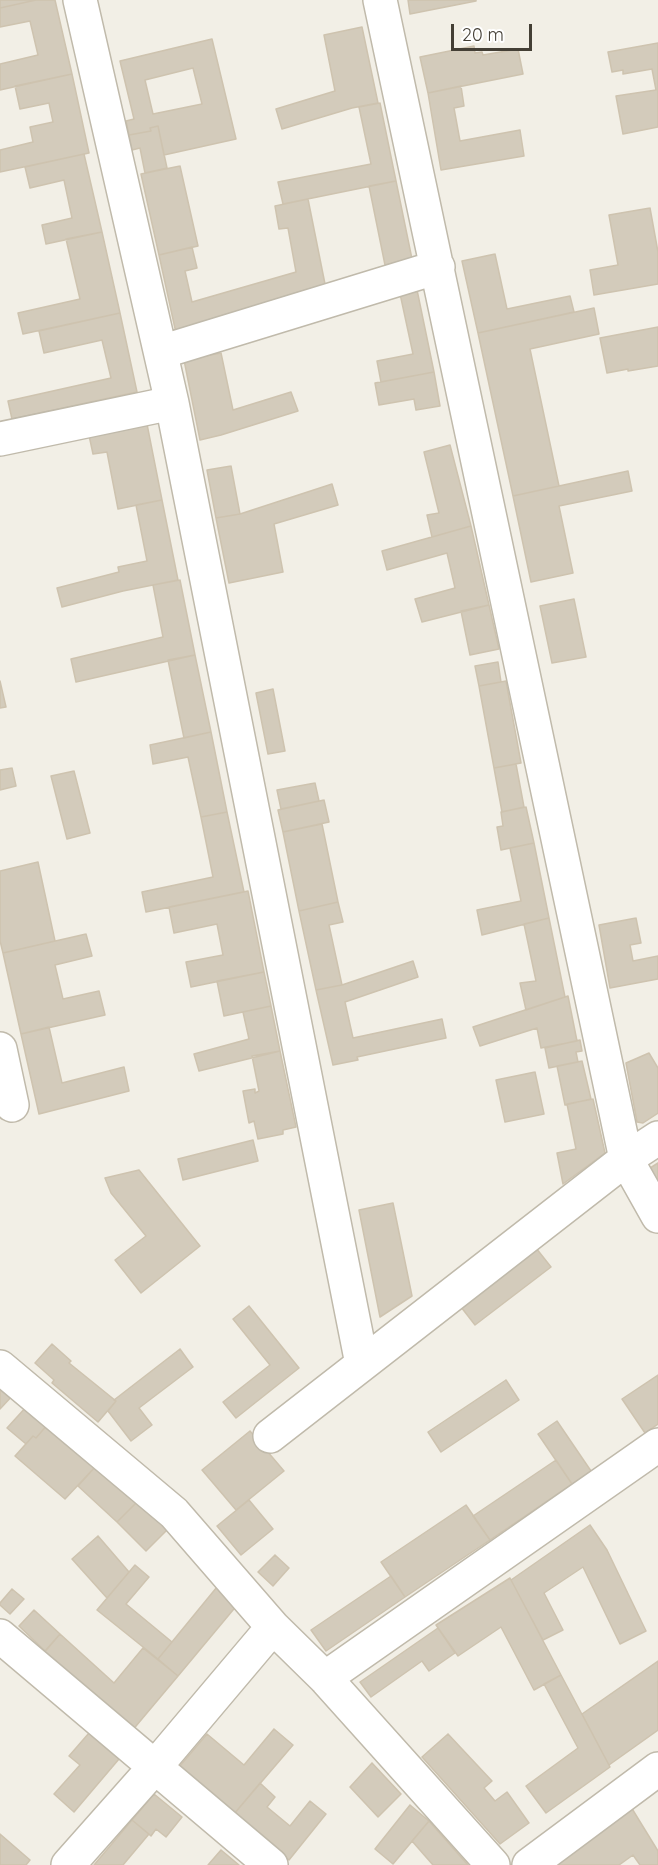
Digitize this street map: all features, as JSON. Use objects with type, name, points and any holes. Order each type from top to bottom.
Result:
[{"type":"lane","points":[[80,0],[172,403],[362,1364]]},
{"type":"lane","points":[[380,0],[626,1159],[658,1216]]},
{"type":"lane","points":[[161,351],[438,267]]},
{"type":"lane","points":[[0,439],[172,403]]},
{"type":"lane","points":[[0,1049],[12,1105]]},
{"type":"lane","points":[[270,1436],[626,1159],[658,1138]]},
{"type":"lane","points":[[0,1367],[174,1513],[273,1627],[325,1678],[493,1865]]},
{"type":"lane","points":[[325,1678],[658,1445]]},
{"type":"lane","points":[[68,1865],[154,1768],[273,1627]]},
{"type":"lane","points":[[0,1636],[272,1865]]},
{"type":"lane","points":[[529,1865],[658,1769]]},
{"type":"building","points":[[0,0],[36,0],[0,8]]},
{"type":"building","points":[[36,0],[55,0],[72,74],[0,90],[0,64],[38,55],[30,21],[0,27],[0,8]]},
{"type":"building","points":[[408,0],[476,0],[476,1],[410,14]]},
{"type":"building","points":[[362,27],[378,103],[352,108],[282,129],[276,109],[335,91],[324,35]]},
{"type":"building","points":[[212,39],[236,139],[164,155],[158,126],[150,128],[151,131],[129,135],[126,121],[134,119],[120,61]],"holes":[[[193,68],[202,104],[153,114],[145,80]]]},
{"type":"building","points":[[658,43],[658,127],[623,134],[616,96],[656,90],[652,69],[623,74],[623,70],[612,72],[608,52]]},
{"type":"building","points":[[474,46],[475,53],[482,52],[483,55],[518,49],[523,74],[428,93],[420,57]]},
{"type":"building","points":[[72,74],[89,153],[0,172],[0,150],[33,142],[30,127],[53,122],[49,103],[20,109],[15,86]]},
{"type":"building","points":[[461,86],[464,106],[454,108],[460,141],[520,130],[524,156],[441,170],[428,93]]},
{"type":"building","points":[[380,103],[396,181],[283,204],[278,182],[371,164],[359,107]]},
{"type":"building","points":[[158,126],[167,168],[145,173],[140,148],[132,150],[129,135],[151,131],[150,128]]},
{"type":"building","points":[[84,154],[102,232],[46,244],[42,225],[72,218],[64,180],[30,188],[25,167]]},
{"type":"building","points":[[180,166],[198,246],[159,255],[141,174]]},
{"type":"building","points":[[396,181],[412,259],[385,265],[369,186]]},
{"type":"building","points":[[308,199],[326,289],[176,333],[159,255],[192,247],[197,268],[185,271],[192,302],[296,272],[288,228],[279,229],[275,206]]},
{"type":"building","points":[[650,208],[658,252],[658,284],[594,295],[590,270],[618,265],[609,215]]},
{"type":"building","points":[[102,232],[120,313],[23,334],[18,313],[80,299],[66,239]]},
{"type":"building","points":[[495,254],[507,309],[570,296],[574,312],[478,333],[462,261]]},
{"type":"building","points":[[416,285],[434,372],[381,382],[377,361],[413,354],[399,289]]},
{"type":"building","points":[[594,308],[599,334],[530,349],[559,486],[513,496],[478,333]]},
{"type":"building","points":[[120,313],[137,392],[12,419],[8,401],[111,378],[102,340],[44,353],[39,331]]},
{"type":"building","points":[[658,327],[658,366],[607,373],[600,338]]},
{"type":"building","points":[[221,353],[233,410],[291,392],[298,411],[200,440],[184,360]]},
{"type":"building","points":[[434,372],[440,406],[416,410],[414,399],[379,405],[375,383]]},
{"type":"building","points":[[145,414],[162,500],[118,509],[107,452],[93,454],[87,426]]},
{"type":"building","points":[[450,445],[471,526],[432,537],[427,515],[439,513],[424,452]]},
{"type":"building","points":[[231,466],[240,514],[216,518],[207,470]]},
{"type":"building","points":[[628,471],[632,491],[559,506],[573,573],[531,582],[513,496]]},
{"type":"building","points":[[332,484],[338,505],[274,524],[283,572],[229,583],[216,518],[240,514]]},
{"type":"building","points":[[162,500],[178,580],[62,607],[57,588],[119,572],[118,567],[147,561],[136,505]]},
{"type":"building","points":[[471,526],[489,605],[422,622],[415,599],[455,588],[447,553],[387,570],[382,551]]},
{"type":"building","points":[[180,580],[195,655],[76,682],[71,659],[163,637],[153,585]]},
{"type":"building","points":[[574,599],[586,657],[552,663],[540,606]]},
{"type":"building","points":[[489,605],[499,649],[470,655],[461,611]]},
{"type":"building","points":[[195,655],[211,732],[184,738],[168,660]]},
{"type":"building","points":[[498,662],[501,682],[479,686],[475,666]]},
{"type":"building","points":[[0,681],[6,707],[0,708]]},
{"type":"building","points":[[506,681],[521,763],[494,768],[479,686]]},
{"type":"building","points":[[273,689],[285,751],[268,754],[256,693]]},
{"type":"building","points":[[211,732],[227,812],[201,817],[188,757],[153,764],[150,745]]},
{"type":"building","points":[[516,764],[524,807],[502,812],[494,768]]},
{"type":"building","points":[[12,768],[16,786],[0,790],[0,770]]},
{"type":"building","points":[[74,771],[90,833],[67,839],[51,776]]},
{"type":"building","points":[[315,783],[319,801],[281,809],[277,790]]},
{"type":"building","points":[[324,800],[329,822],[283,832],[278,810]]},
{"type":"building","points":[[526,807],[534,843],[501,850],[497,827],[503,826],[501,812]]},
{"type":"building","points":[[227,812],[244,892],[146,912],[142,892],[213,877],[201,817]]},
{"type":"building","points":[[322,824],[338,902],[299,911],[283,832]]},
{"type":"building","points":[[534,843],[549,918],[482,935],[477,910],[521,901],[510,848]]},
{"type":"building","points":[[38,862],[55,941],[3,953],[0,941],[0,871]]},
{"type":"building","points":[[248,891],[264,972],[191,987],[186,962],[223,955],[217,924],[174,933],[169,907]]},
{"type":"building","points":[[338,902],[343,922],[329,925],[342,985],[316,990],[299,911]]},
{"type":"building","points":[[549,918],[565,997],[526,1010],[520,983],[536,981],[524,924]]},
{"type":"building","points":[[636,918],[641,943],[630,945],[633,961],[658,956],[658,979],[610,988],[599,925]]},
{"type":"building","points":[[86,934],[92,956],[55,965],[63,999],[99,991],[105,1015],[21,1034],[3,953]]},
{"type":"building","points":[[413,961],[418,977],[345,1002],[353,1038],[442,1019],[446,1038],[357,1057],[358,1060],[333,1065],[316,990],[342,985]]},
{"type":"building","points":[[264,972],[271,1006],[224,1016],[217,981]]},
{"type":"building","points":[[568,996],[577,1041],[541,1048],[537,1028],[480,1046],[473,1027]]},
{"type":"building","points":[[271,1006],[280,1051],[199,1071],[194,1054],[249,1039],[243,1012]]},
{"type":"building","points":[[49,1027],[62,1083],[124,1067],[129,1091],[39,1114],[21,1034]]},
{"type":"building","points":[[580,1040],[582,1051],[576,1052],[578,1062],[549,1068],[545,1048]]},
{"type":"building","points":[[280,1051],[296,1127],[283,1130],[283,1134],[258,1139],[254,1121],[249,1123],[243,1091],[255,1089],[255,1093],[259,1091],[252,1056]]},
{"type":"building","points":[[649,1053],[658,1068],[658,1113],[643,1123],[637,1122],[626,1063]]},
{"type":"building","points":[[582,1061],[591,1099],[565,1105],[557,1066]]},
{"type":"building","points":[[535,1072],[544,1114],[505,1122],[496,1080]]},
{"type":"building","points":[[593,1099],[605,1153],[563,1184],[557,1153],[576,1149],[567,1104]]},
{"type":"building","points":[[253,1140],[258,1161],[183,1180],[178,1159]]},
{"type":"building","points":[[658,1163],[658,1189],[647,1170]]},
{"type":"building","points":[[139,1170],[200,1246],[141,1293],[115,1260],[146,1236],[111,1193],[105,1178]]},
{"type":"building","points":[[393,1203],[412,1296],[380,1317],[359,1210]]},
{"type":"building","points":[[536,1248],[551,1267],[475,1325],[461,1307]]},
{"type":"building","points":[[249,1306],[299,1368],[236,1418],[223,1402],[270,1365],[233,1319]]},
{"type":"building","points":[[52,1344],[71,1361],[69,1363],[116,1401],[98,1422],[52,1383],[54,1380],[35,1363]]},
{"type":"building","points":[[180,1349],[193,1367],[139,1408],[152,1425],[131,1441],[108,1411],[116,1401],[114,1400]]},
{"type":"building","points":[[658,1375],[658,1424],[645,1433],[622,1399]]},
{"type":"building","points":[[506,1380],[519,1400],[441,1452],[428,1432]]},
{"type":"building","points":[[0,1382],[14,1394],[0,1409]]},
{"type":"building","points":[[27,1406],[48,1424],[36,1438],[33,1436],[26,1444],[7,1428]]},
{"type":"building","points":[[557,1421],[591,1471],[572,1484],[538,1434]]},
{"type":"building","points":[[48,1424],[96,1466],[65,1499],[15,1456],[33,1436],[36,1438]]},
{"type":"building","points":[[250,1431],[284,1471],[236,1510],[202,1470]]},
{"type":"building","points":[[556,1460],[572,1484],[490,1540],[473,1516]]},
{"type":"building","points":[[96,1466],[137,1502],[117,1522],[78,1486]]},
{"type":"building","points":[[139,1500],[168,1529],[146,1551],[117,1522]]},
{"type":"building","points":[[249,1500],[273,1529],[241,1555],[217,1526]]},
{"type":"building","points":[[466,1505],[490,1540],[405,1597],[381,1562]]},
{"type":"building","points":[[590,1525],[607,1550],[646,1631],[620,1644],[583,1567],[544,1593],[563,1630],[543,1640],[511,1580]]},
{"type":"building","points":[[98,1536],[129,1572],[107,1598],[72,1559]]},
{"type":"building","points":[[275,1555],[289,1568],[273,1586],[258,1572]]},
{"type":"building","points":[[135,1565],[149,1577],[126,1604],[172,1642],[158,1659],[97,1610]]},
{"type":"building","points":[[391,1576],[405,1597],[326,1651],[311,1630]]},
{"type":"building","points":[[510,1578],[561,1675],[534,1690],[501,1627],[458,1656],[436,1625]]},
{"type":"building","points":[[217,1587],[238,1604],[178,1676],[158,1659]]},
{"type":"building","points":[[12,1589],[24,1599],[10,1614],[0,1603]]},
{"type":"building","points":[[34,1610],[60,1634],[45,1651],[19,1626]]},
{"type":"building","points":[[438,1628],[455,1653],[429,1671],[422,1661],[371,1697],[360,1682]]},
{"type":"building","points":[[60,1634],[114,1683],[143,1648],[178,1676],[131,1732],[43,1654]]},
{"type":"building","points":[[658,1661],[658,1730],[609,1765],[582,1714]]},
{"type":"building","points":[[561,1675],[610,1767],[546,1813],[526,1786],[578,1748],[544,1684]]},
{"type":"building","points":[[274,1729],[293,1745],[234,1814],[179,1767],[207,1734],[244,1765]]},
{"type":"building","points":[[89,1733],[119,1759],[74,1812],[54,1794],[80,1765],[69,1756]]},
{"type":"building","points":[[448,1734],[492,1781],[484,1788],[495,1801],[507,1792],[529,1823],[500,1844],[422,1757]]},
{"type":"building","points":[[372,1763],[401,1794],[378,1817],[350,1787]]},
{"type":"building","points":[[260,1783],[275,1797],[267,1807],[290,1826],[310,1801],[326,1814],[289,1860],[234,1814]]},
{"type":"building","points":[[154,1794],[182,1817],[166,1837],[156,1829],[151,1836],[132,1820]]},
{"type":"building","points":[[410,1805],[429,1821],[393,1864],[375,1849]]},
{"type":"building","points":[[631,1807],[658,1851],[658,1865],[640,1865],[633,1855],[619,1865],[551,1865]]},
{"type":"building","points":[[132,1820],[149,1834],[123,1865],[94,1865]]},
{"type":"building","points":[[429,1821],[468,1865],[433,1865],[412,1841]]},
{"type":"building","points":[[0,1834],[30,1860],[26,1865],[0,1865]]},
{"type":"building","points":[[221,1850],[239,1865],[208,1865]]}]
